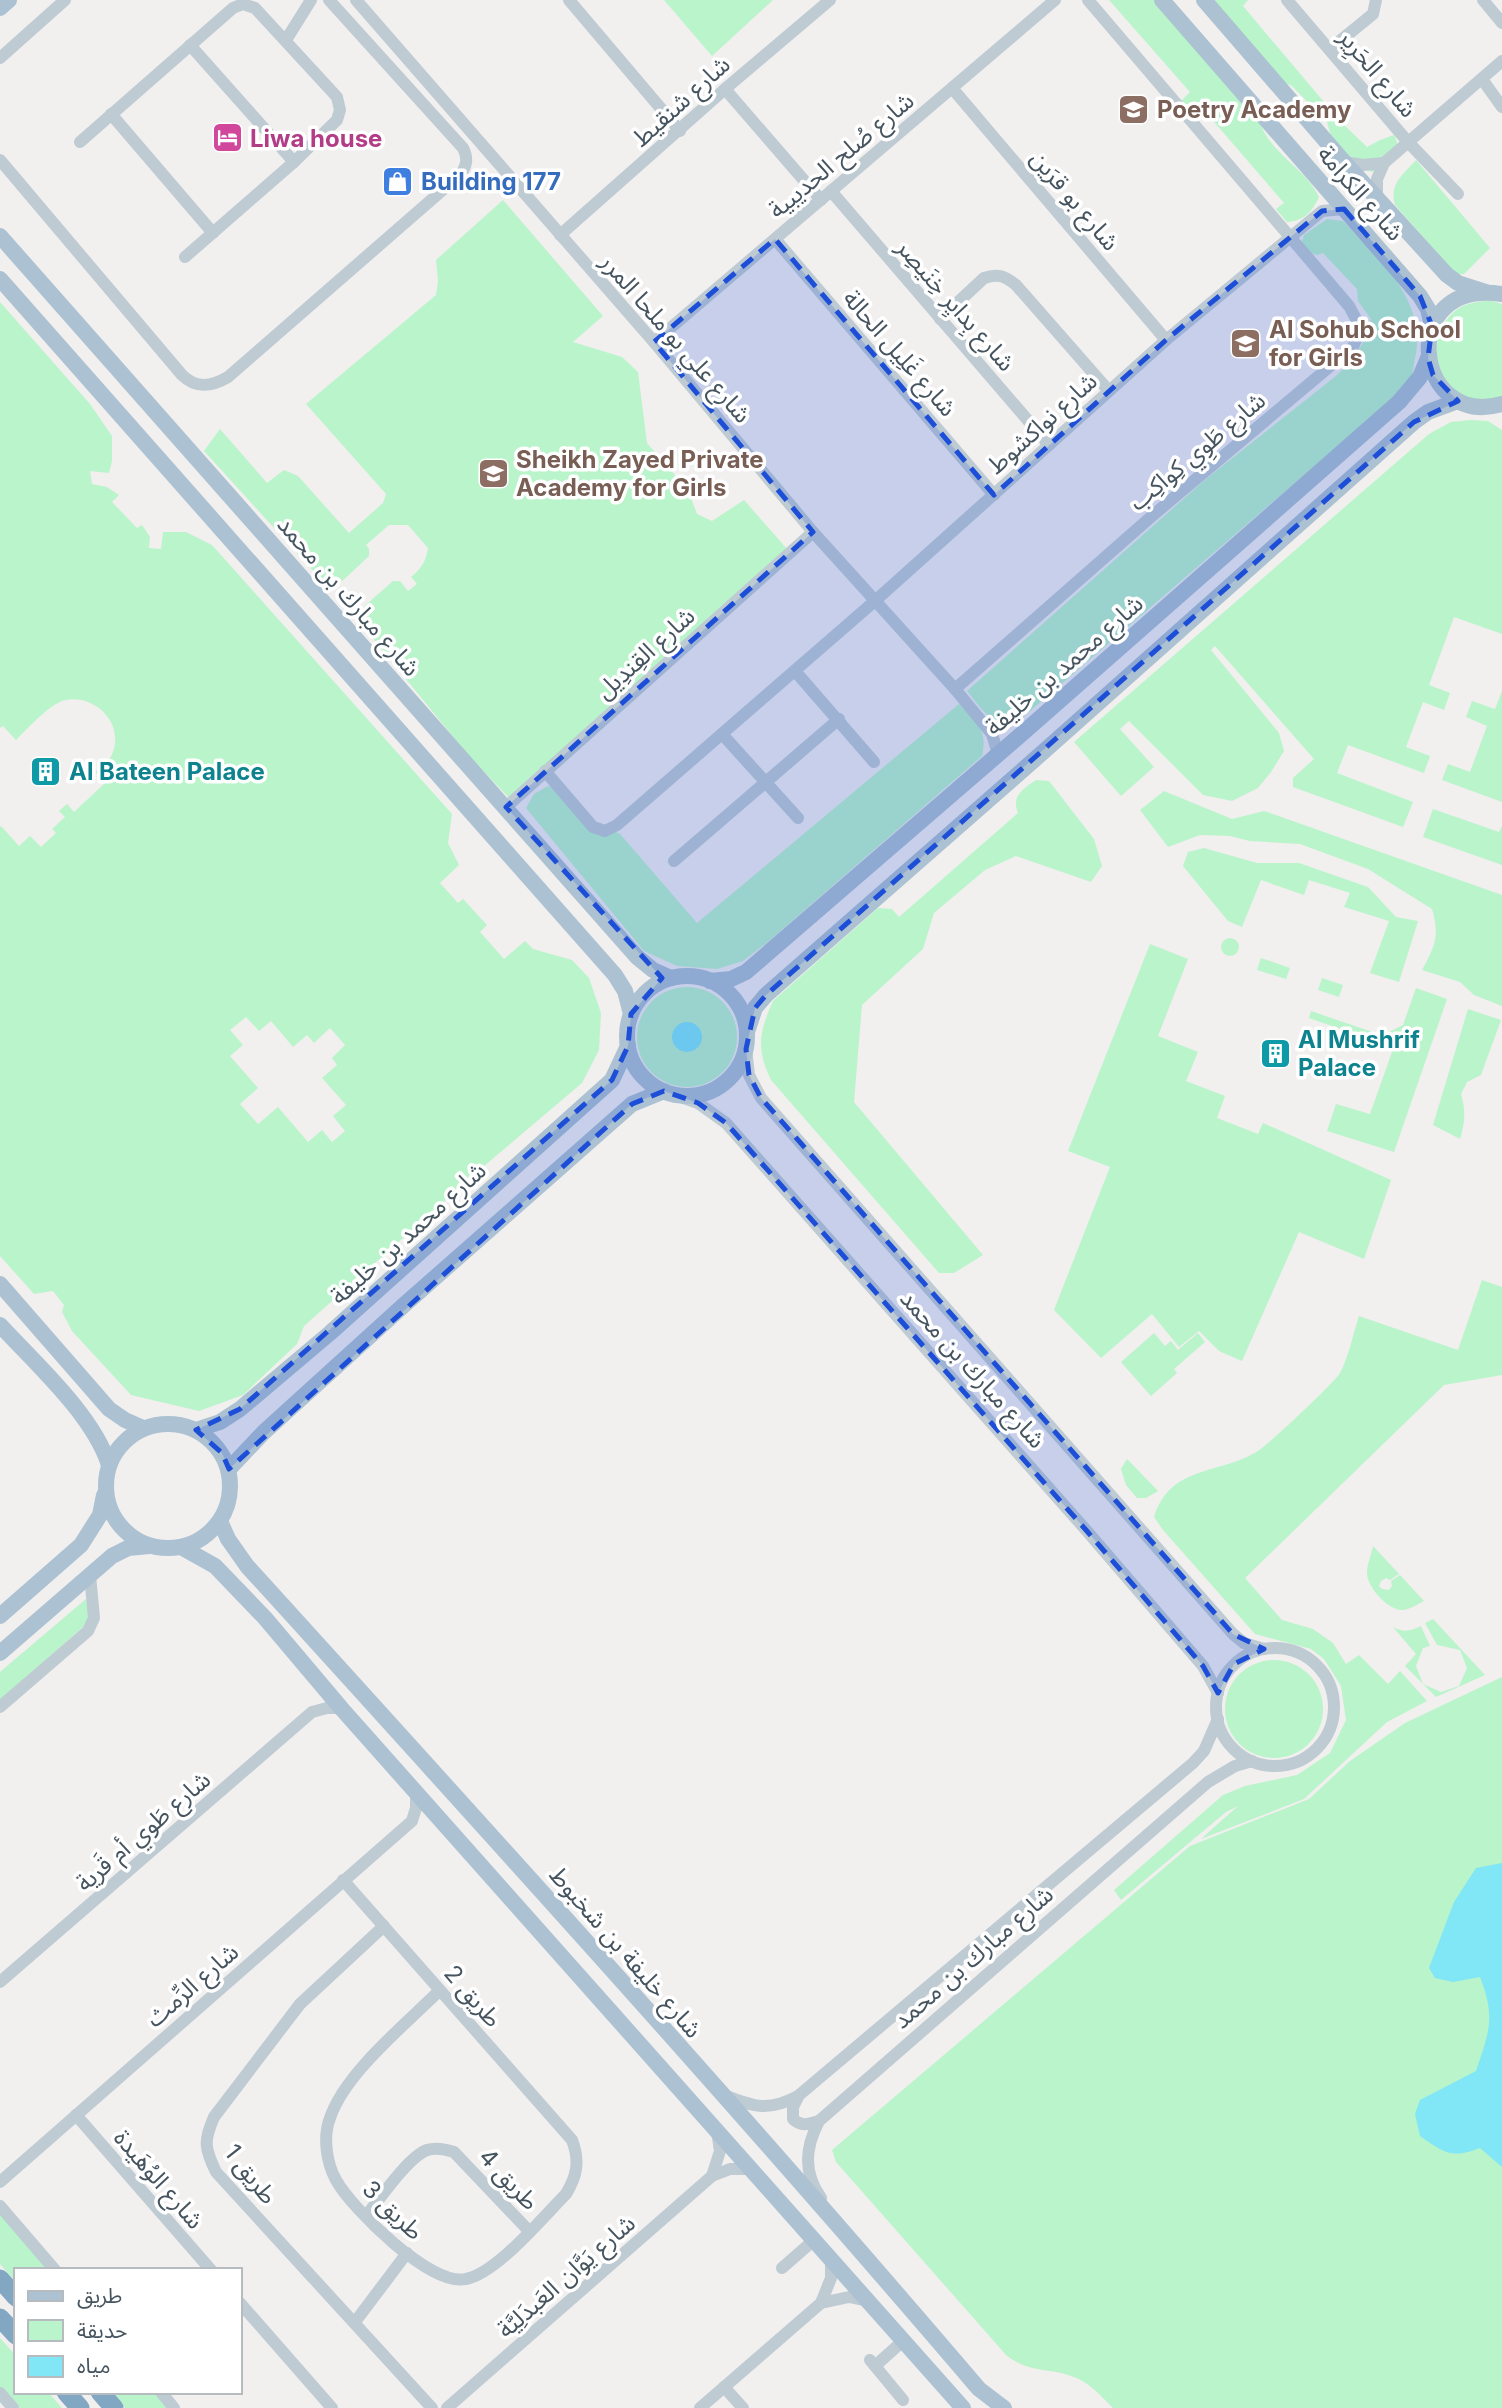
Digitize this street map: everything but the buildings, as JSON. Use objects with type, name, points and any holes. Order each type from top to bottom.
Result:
[{"type":"highway","points":[[0,2279],[14,2295]]},
{"type":"highway","points":[[0,2318],[14,2334]]},
{"type":"highway","points":[[68,2394],[80,2408]]},
{"type":"highway","points":[[102,2394],[114,2408]]},
{"type":"main road","points":[[0,8],[9,0]]},
{"type":"main road","name":"شارع الكرامة","points":[[1161,0],[1420,296],[1428,309],[1432,327]]},
{"type":"main road","name":"شارع الكرامة","points":[[1204,0],[1345,163],[1447,275],[1458,284],[1494,293]]},
{"type":"main road","name":"شارع مبارك بن محمد","points":[[0,236],[637,957],[653,970],[671,978]]},
{"type":"main road","name":"شارع مبارك بن محمد","points":[[0,279],[615,975],[625,991],[631,1014]]},
{"type":"main road","points":[[1494,293],[1469,294],[1454,301],[1441,312],[1432,327],[1428,358],[1433,375],[1444,390],[1458,401],[1475,407],[1499,408]]},
{"type":"main road","name":"شارع محمد بن خليفة","points":[[710,981],[731,979],[746,972],[1013,741],[1399,402],[1420,377],[1428,358]]},
{"type":"main road","name":"شارع محمد بن خليفة","points":[[747,1032],[755,1008],[766,995],[1414,422],[1428,412],[1458,401]]},
{"type":"main road","points":[[697,977],[710,981],[724,989],[736,1001],[744,1016],[746,1049],[734,1072],[716,1088],[700,1094],[669,1093],[647,1081],[634,1065],[628,1046],[627,1030],[631,1014],[640,998],[654,986],[671,978],[697,977]]},
{"type":"main road","name":"شارع محمد بن خليفة","points":[[196,1430],[220,1422],[240,1409],[330,1333],[612,1080],[628,1046]]},
{"type":"main road","name":"شارع محمد بن خليفة","points":[[229,1469],[245,1450],[324,1378],[632,1104],[669,1093]]},
{"type":"main road","points":[[0,1284],[102,1402],[125,1420],[143,1428]]},
{"type":"main road","points":[[0,1325],[84,1418],[99,1440],[109,1465]]},
{"type":"main road","points":[[0,1616],[81,1545],[100,1516],[109,1465],[128,1437],[143,1428],[160,1423],[179,1424],[196,1430],[211,1440],[222,1453],[229,1469],[231,1487],[228,1505],[220,1521],[209,1533],[196,1542],[181,1547],[128,1548],[112,1556],[0,1653]]},
{"type":"main road","points":[[105,1489],[109,1508],[118,1524],[132,1537],[150,1546]]},
{"type":"main road","name":"شارع خليفة بن شخبوط","points":[[220,1521],[228,1539],[247,1566],[485,1827],[841,2227],[979,2389],[1004,2408]]},
{"type":"main road","name":"شارع خليفة بن شخبوط","points":[[181,1547],[215,1566],[265,1618],[341,1708],[963,2408]]},
{"type":"street","points":[[0,58],[65,0]]},
{"type":"street","points":[[286,40],[311,0]]},
{"type":"street","points":[[0,160],[182,375],[190,383],[218,383],[461,174],[466,166],[463,148],[329,0]]},
{"type":"street","name":"شارع علي بو ملحا المرر","points":[[356,0],[654,342],[813,532],[955,690],[992,734],[998,754]]},
{"type":"street","points":[[569,0],[680,131]]},
{"type":"street","name":"شارع شنقيط","points":[[560,235],[830,0]]},
{"type":"street","name":"شارع صُلح الحديبية","points":[[654,342],[1055,0]]},
{"type":"street","name":"شارع طَوِي كِواكِب","points":[[955,690],[1152,516],[1353,347],[1360,328],[1349,306],[1088,0]]},
{"type":"street","name":"شارع الحَرِير","points":[[1287,0],[1408,142],[1458,194]]},
{"type":"street","points":[[1331,49],[1373,14],[1376,0]]},
{"type":"street","points":[[1483,0],[1502,23]]},
{"type":"street","points":[[80,142],[233,8],[243,5],[256,8],[286,40],[337,97],[340,110],[337,120],[294,162],[185,257]]},
{"type":"street","points":[[190,45],[294,162]]},
{"type":"street","points":[[1377,199],[1377,179],[1384,163],[1502,61]]},
{"type":"street","points":[[1482,79],[1502,107]]},
{"type":"street","name":"شارع بو قرَين","points":[[952,88],[1166,340]]},
{"type":"street","name":"شارع بِدايِر خِنَيصِر","points":[[725,89],[940,319],[1049,445]]},
{"type":"street","points":[[111,114],[213,233]]},
{"type":"street","points":[[1345,163],[1384,163]]},
{"type":"street","points":[[1326,187],[1322,211],[1344,209]]},
{"type":"street","name":"شارع نواكشوط","points":[[545,771],[593,827],[605,831],[617,825],[876,600],[1166,340],[1322,211]]},
{"type":"street","name":"شارع غَلِيل الحالة","points":[[775,239],[993,495]]},
{"type":"street","points":[[940,319],[984,278],[1004,275],[1016,285],[1109,391]]},
{"type":"street","name":"شارع القِندِيل","points":[[506,807],[813,532]]},
{"type":"street","points":[[795,671],[874,762]]},
{"type":"street","points":[[674,861],[839,719]]},
{"type":"street","points":[[722,734],[798,818]]},
{"type":"street","points":[[992,734],[1013,741]]},
{"type":"street","name":"شارع مبارك بن محمد","points":[[746,1049],[749,1075],[761,1098],[1233,1634],[1250,1646],[1264,1649]]},
{"type":"street","name":"شارع مبارك بن محمد","points":[[669,1093],[708,1109],[726,1123],[1122,1572],[1203,1666],[1218,1693]]},
{"type":"street","points":[[0,1707],[88,1631],[94,1618],[90,1575]]},
{"type":"street","points":[[1284,1648],[1303,1655],[1319,1667],[1330,1684],[1335,1703],[1332,1723],[1324,1741],[1310,1755],[1292,1763],[1271,1766],[1252,1761],[1236,1751],[1224,1736],[1217,1719],[1218,1693],[1224,1678],[1234,1664],[1248,1654],[1264,1649],[1284,1648]]},
{"type":"street","points":[[313,1712],[318,1698],[317,1679]]},
{"type":"street","points":[[313,1712],[341,1708]]},
{"type":"street","name":"شارع طَوي أم قَرية","points":[[0,1982],[313,1712]]},
{"type":"street","name":"شارع مبارك بن محمد","points":[[721,2094],[764,2107],[781,2105],[799,2096],[1193,1763],[1204,1751],[1217,1719]]},
{"type":"street","name":"شارع مبارك بن محمد","points":[[819,2121],[1208,1782],[1235,1766],[1252,1761]]},
{"type":"street","points":[[416,1791],[416,1808],[412,1821],[440,1819]]},
{"type":"street","name":"شارع الرِّمث","points":[[0,2182],[412,1821]]},
{"type":"street","name":"طريق 2","points":[[343,1880],[572,2140]]},
{"type":"street","name":"طريق 1","points":[[384,1926],[300,2004],[214,2117],[208,2132],[206,2150],[216,2172],[432,2408]]},
{"type":"street","name":"طريق 3","points":[[440,1990],[362,2067],[342,2094],[330,2118],[326,2139],[329,2159],[334,2177],[345,2194],[366,2217],[431,2271],[450,2279],[463,2280],[477,2276],[493,2266],[566,2194],[574,2181],[577,2166],[577,2154],[572,2140]]},
{"type":"street","points":[[799,2096],[793,2107],[793,2119],[797,2124],[804,2125],[819,2121]]},
{"type":"street","name":"شارع الوُهَيدة","points":[[76,2115],[209,2268]]},
{"type":"street","points":[[819,2121],[810,2138],[808,2174],[841,2227]]},
{"type":"street","points":[[712,2176],[720,2151],[717,2131]]},
{"type":"street","name":"طريق 4","points":[[366,2217],[404,2168],[425,2150],[440,2148],[454,2152],[529,2231]]},
{"type":"street","name":"شارع يَوَّان العَبدَلِيَّة","points":[[447,2408],[712,2176],[730,2169],[749,2169]]},
{"type":"street","points":[[0,2206],[53,2268]]},
{"type":"street","points":[[782,2268],[814,2241]]},
{"type":"street","points":[[355,2322],[407,2253]]},
{"type":"street","points":[[700,2408],[821,2303],[831,2278],[831,2260]]},
{"type":"street","points":[[821,2303],[849,2297],[868,2301]]},
{"type":"street","points":[[242,2305],[332,2408]]},
{"type":"street","points":[[904,2340],[873,2363],[904,2400]]},
{"type":"street","points":[[724,2387],[743,2408]]},
{"type":"street","points":[[0,2393],[13,2408]]},
{"type":"street","points":[[162,2394],[174,2408]]},
{"type":"highlighted area","points":[[1344,209],[1420,296],[1432,326],[1428,358],[1433,375],[1458,401],[1414,422],[766,995],[755,1008],[746,1049],[749,1075],[761,1098],[1233,1634],[1264,1649],[1234,1664],[1218,1693],[1203,1666],[1086,1530],[726,1123],[698,1103],[664,1091],[632,1104],[229,1469],[222,1453],[196,1430],[240,1409],[612,1080],[628,1046],[631,1014],[662,978],[506,807],[813,532],[654,342],[775,239],[994,495],[1166,340],[1322,211]]},
{"type":"green space","points":[[664,0],[773,0],[712,56]]},
{"type":"green space","points":[[1109,0],[1156,0],[1259,119],[1278,151],[1313,186],[1319,197],[1307,215],[1287,222],[1276,209],[1284,203],[1203,109],[1194,115],[1181,101],[1190,92]]},
{"type":"green space","points":[[1209,0],[1248,0],[1243,6],[1340,121],[1367,147],[1394,135],[1397,154],[1372,172],[1360,168],[1332,140],[1327,122],[1292,86],[1275,79]]},
{"type":"green space","points":[[1416,160],[1490,248],[1464,274],[1456,274],[1395,205],[1396,185]]},
{"type":"green space","points":[[503,200],[603,316],[573,342],[622,357],[638,372],[647,443],[688,490],[697,514],[712,521],[744,500],[788,550],[513,802],[468,755],[357,619],[359,611],[393,581],[400,581],[408,591],[417,584],[411,577],[423,564],[428,548],[408,525],[389,525],[366,545],[369,556],[338,585],[327,586],[204,451],[220,429],[267,483],[284,470],[298,476],[349,533],[383,503],[386,494],[306,404],[436,295],[436,260]]},
{"type":"green space","points":[[1327,219],[1343,221],[1383,264],[1406,297],[1417,333],[1416,354],[1408,382],[1391,400],[1022,718],[1004,722],[990,717],[967,691],[1206,479],[1336,376],[1358,350],[1371,319],[1358,301],[1357,289],[1323,253],[1310,253],[1302,242],[1304,235]]},
{"type":"green space","points":[[1492,301],[1502,304],[1502,398],[1474,399],[1457,391],[1447,381],[1440,369],[1437,342],[1449,316],[1461,307]]},
{"type":"green space","points":[[0,302],[90,404],[112,436],[109,473],[90,471],[92,484],[107,487],[119,495],[112,502],[137,528],[142,525],[150,537],[149,548],[161,549],[163,532],[186,532],[212,545],[452,814],[448,843],[459,865],[440,883],[458,903],[463,899],[487,925],[480,932],[504,959],[525,941],[533,949],[572,960],[589,978],[601,1013],[599,1050],[582,1083],[304,1326],[297,1344],[243,1395],[199,1411],[131,1395],[72,1331],[62,1312],[64,1305],[53,1291],[34,1294],[0,1256],[0,827],[19,846],[30,836],[41,847],[56,833],[52,829],[65,817],[59,811],[67,804],[74,812],[105,783],[95,772],[110,758],[115,741],[110,720],[103,712],[94,705],[73,699],[62,701],[50,708],[16,740],[3,726],[0,728]],"holes":[[[246,1017],[259,1031],[271,1021],[293,1047],[307,1035],[314,1043],[330,1028],[345,1045],[332,1058],[337,1065],[322,1078],[346,1105],[333,1116],[345,1131],[332,1142],[322,1130],[308,1142],[278,1107],[258,1124],[240,1104],[258,1088],[230,1056],[243,1045],[230,1030]]]},
{"type":"green space","points":[[1488,421],[1502,430],[1502,634],[1454,617],[1429,685],[1450,693],[1444,710],[1423,702],[1406,747],[1430,756],[1424,773],[1348,745],[1337,773],[1413,802],[1403,827],[1293,787],[1293,778],[1314,759],[1215,646],[1211,650],[1279,733],[1284,751],[1271,772],[1258,788],[1232,801],[1203,795],[1129,721],[1120,729],[1154,767],[1121,796],[1074,742],[1429,434],[1451,422]]},
{"type":"green space","points":[[1502,691],[1502,802],[1442,780],[1448,764],[1470,772],[1487,726],[1466,717],[1472,701],[1495,709]]},
{"type":"green space","points":[[959,704],[980,727],[983,739],[982,756],[769,941],[743,961],[717,969],[677,966],[644,951],[526,808],[534,794],[548,786],[557,790],[573,811],[620,834],[697,923]]},
{"type":"green space","points":[[1036,780],[1049,781],[1094,839],[1102,866],[1091,882],[1016,856],[985,870],[934,913],[923,949],[862,1005],[854,1102],[983,1255],[954,1273],[939,1273],[771,1080],[761,1050],[762,1031],[773,1001],[878,908],[892,909],[899,917],[1018,813],[1017,797]]},
{"type":"green space","points":[[1164,791],[1232,819],[1264,811],[1502,895],[1502,1006],[1474,995],[1460,982],[1422,970],[1435,941],[1436,927],[1432,909],[1368,869],[1300,844],[1250,841],[1230,836],[1200,835],[1168,847],[1140,810]]},
{"type":"green space","points":[[1433,809],[1499,832],[1502,826],[1502,865],[1423,837]]},
{"type":"green space","points":[[1204,848],[1257,863],[1299,863],[1368,887],[1396,917],[1418,921],[1399,982],[1370,973],[1389,921],[1344,907],[1350,893],[1309,880],[1304,895],[1261,880],[1242,927],[1228,921],[1183,866],[1188,852]]},
{"type":"green space","points":[[1226,938],[1234,938],[1239,947],[1237,954],[1226,956],[1221,951],[1221,943]]},
{"type":"green space","points":[[1150,944],[1188,959],[1158,1036],[1198,1052],[1186,1081],[1225,1096],[1217,1118],[1258,1134],[1263,1123],[1391,1180],[1364,1259],[1299,1232],[1242,1361],[1219,1351],[1199,1331],[1179,1347],[1152,1314],[1101,1358],[1054,1310],[1110,1167],[1068,1151]]},
{"type":"green space","points":[[1261,958],[1290,968],[1286,979],[1257,970]]},
{"type":"green space","points":[[1322,978],[1343,985],[1339,997],[1318,990]]},
{"type":"green space","points":[[687,987],[706,991],[722,1002],[733,1018],[737,1037],[733,1056],[722,1072],[706,1083],[687,1087],[668,1083],[652,1072],[641,1056],[637,1037],[641,1018],[652,1002],[668,991]]},
{"type":"green space","points":[[1416,988],[1447,999],[1394,1152],[1327,1131],[1336,1104],[1370,1114],[1392,1052],[1380,1048],[1385,1034],[1403,1025]]},
{"type":"green space","points":[[1468,1009],[1501,1020],[1481,1075],[1467,1082],[1461,1094],[1464,1116],[1460,1139],[1433,1125]]},
{"type":"green space","points":[[1311,1011],[1381,1035],[1377,1048],[1371,1052],[1354,1047],[1357,1035],[1309,1018]]},
{"type":"green space","points":[[1482,1280],[1502,1287],[1502,1375],[1444,1385],[1245,1578],[1282,1620],[1313,1629],[1333,1643],[1346,1664],[1359,1655],[1388,1684],[1400,1671],[1427,1701],[1387,1722],[1304,1799],[1201,1839],[1238,1806],[1226,1812],[1121,1900],[1114,1890],[1223,1795],[1245,1786],[1297,1775],[1330,1753],[1346,1720],[1341,1686],[1324,1659],[1311,1649],[1255,1634],[1163,1530],[1154,1517],[1162,1500],[1184,1479],[1243,1459],[1258,1451],[1287,1426],[1340,1373],[1359,1316],[1458,1350]]},
{"type":"green space","points":[[1154,1333],[1165,1346],[1171,1341],[1178,1350],[1198,1333],[1205,1342],[1174,1369],[1177,1373],[1151,1396],[1121,1362]]},
{"type":"green space","points":[[1127,1459],[1158,1491],[1146,1498],[1137,1498],[1126,1485],[1121,1469]]},
{"type":"green space","points":[[1373,1546],[1399,1574],[1390,1580],[1386,1578],[1381,1581],[1379,1586],[1389,1590],[1391,1581],[1400,1575],[1424,1601],[1398,1610],[1380,1598],[1367,1573]]},
{"type":"green space","points":[[86,1599],[91,1620],[0,1700],[0,1672]]},
{"type":"green space","points":[[1433,1619],[1485,1675],[1436,1697],[1423,1684],[1441,1692],[1459,1686],[1467,1668],[1460,1650],[1437,1645],[1425,1623]]},
{"type":"green space","points":[[1421,1626],[1430,1646],[1423,1648],[1416,1666],[1423,1684],[1405,1666],[1416,1654],[1393,1627],[1407,1631]]},
{"type":"green space","points":[[1274,1660],[1293,1664],[1308,1675],[1319,1690],[1323,1709],[1319,1728],[1308,1743],[1293,1754],[1274,1758],[1255,1754],[1240,1743],[1229,1728],[1225,1709],[1229,1690],[1240,1675],[1255,1664]]},
{"type":"green space","points":[[1502,1677],[1502,2408],[1113,2408],[1080,2380],[1065,2374],[1033,2368],[1007,2356],[836,2162],[832,2150],[1190,1846],[1309,1799],[1350,1761],[1405,1723]]},
{"type":"green space","points":[[0,2213],[48,2268],[14,2268],[14,2280],[0,2264]]},
{"type":"green space","points":[[0,2338],[14,2354],[14,2394],[50,2394],[62,2408],[14,2408],[0,2392]]},
{"type":"green space","points":[[114,2394],[159,2394],[170,2408],[125,2408]]},
{"type":"water","points":[[687,1022],[698,1026],[702,1037],[698,1048],[687,1052],[676,1048],[672,1037],[676,1026]]},
{"type":"water","points":[[1502,1863],[1502,2167],[1480,2148],[1455,2154],[1436,2147],[1420,2136],[1415,2114],[1420,2100],[1476,2071],[1489,2025],[1488,2004],[1480,1977],[1453,1982],[1435,1978],[1429,1968],[1454,1902],[1476,1868]]},
{"type":"place","name":"Poetry Academy","points":[[1134,109]]},
{"type":"place","name":"Liwa house","points":[[227,138]]},
{"type":"place","name":"Building 177","points":[[398,181]]},
{"type":"place","name":"Al Sohub School for Girls","points":[[1246,343]]},
{"type":"place","name":"Sheikh Zayed Private Academy for Girls","points":[[493,473]]},
{"type":"place","name":"Al Bateen Palace","points":[[46,771]]},
{"type":"place","name":"Al Mushrif Palace","points":[[1275,1053]]}]
